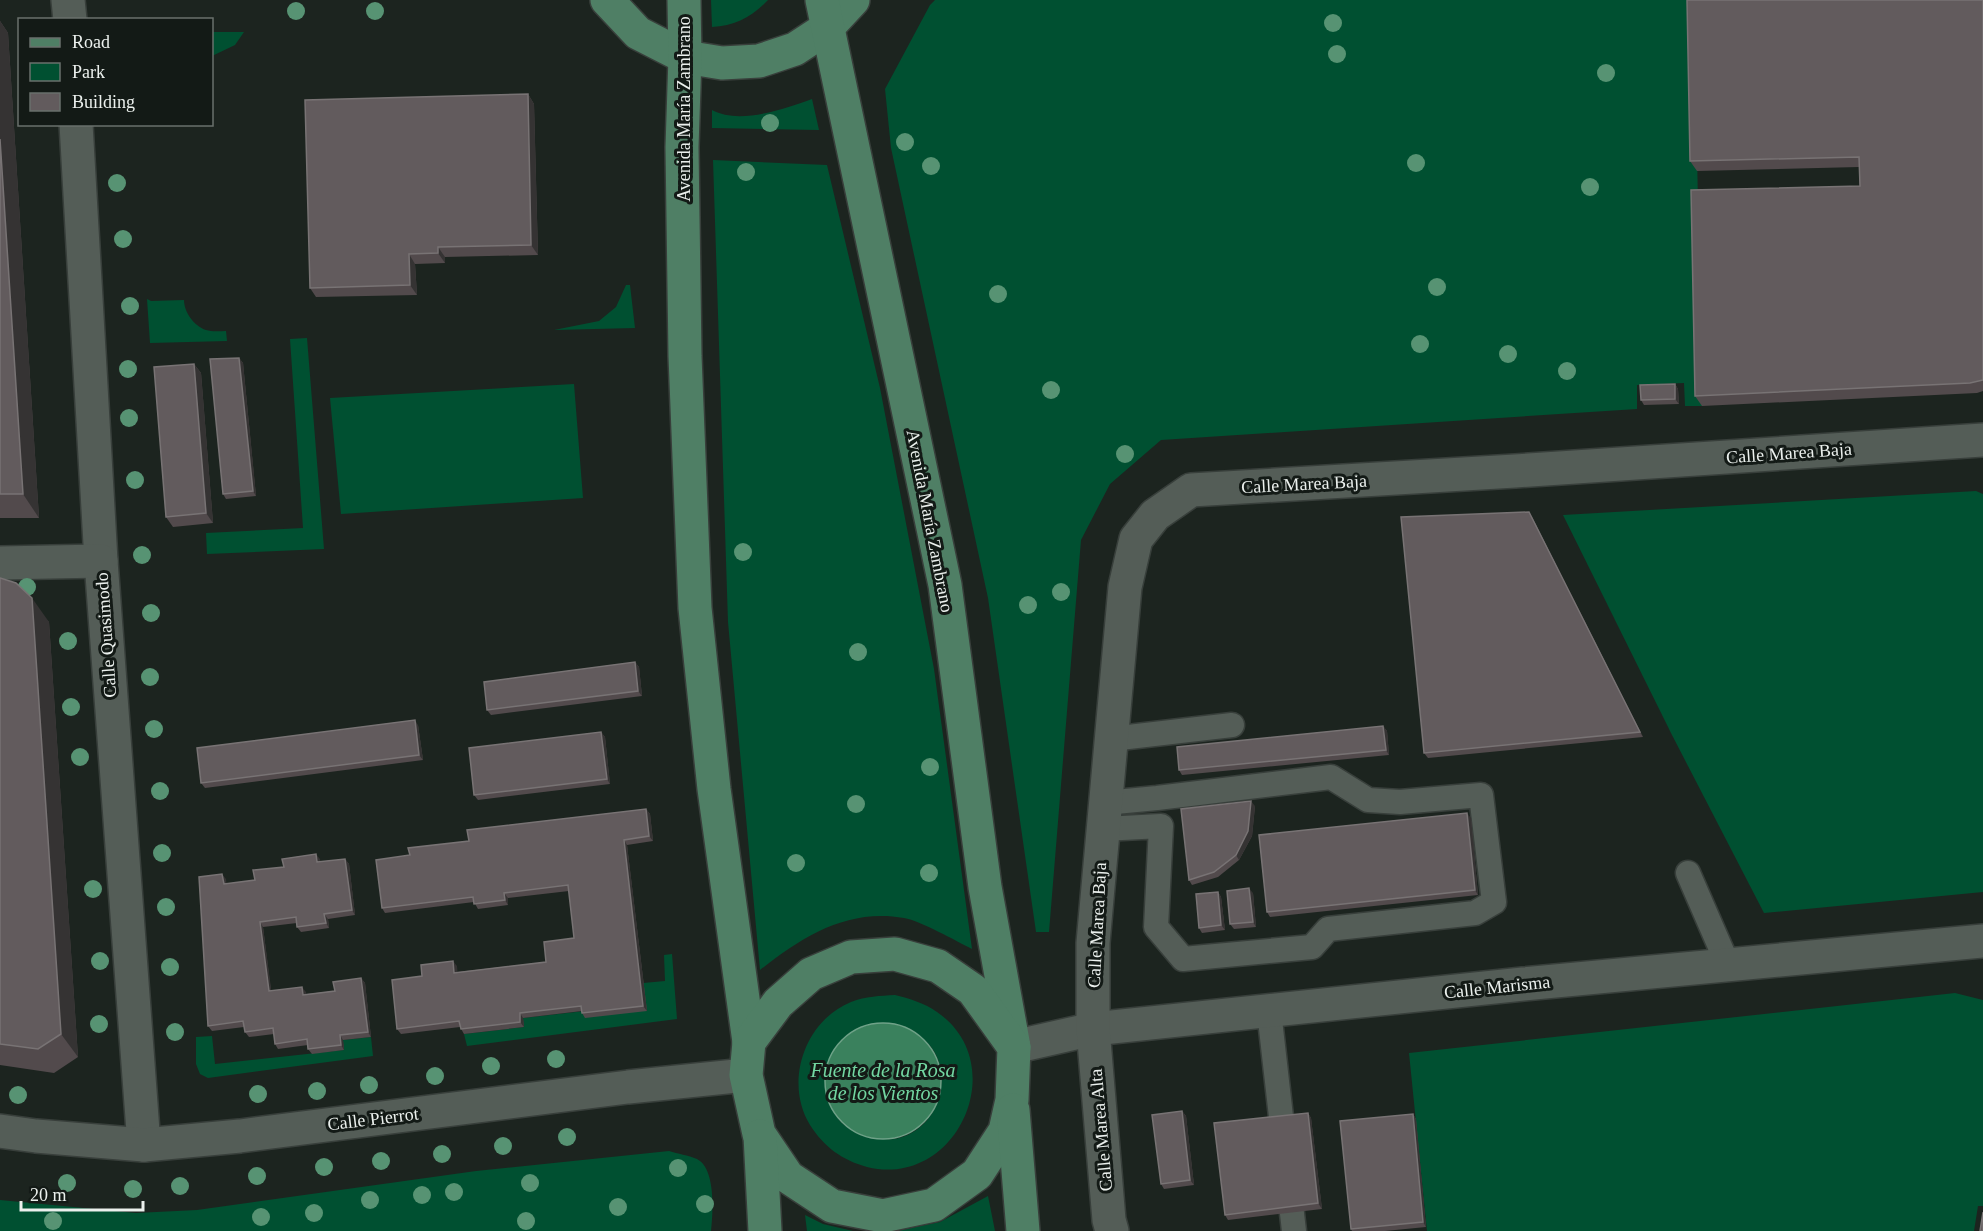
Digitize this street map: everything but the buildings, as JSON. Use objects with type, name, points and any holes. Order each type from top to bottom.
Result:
[{"type":"main road","points":[[607,0],[638,33],[685,57],[722,63],[759,61],[795,49],[824,14],[853,0]]},
{"type":"main road","name":"Avenida María Zambrano","points":[[684,0],[682,147],[685,356],[695,608],[714,789],[749,1042],[746,1075],[759,1134]]},
{"type":"main road","name":"Avenida María Zambrano","points":[[824,14],[945,585],[985,887],[1014,1047],[1012,1100]]},
{"type":"main road","points":[[749,1042],[778,1003],[811,974],[851,957],[895,954],[938,966],[973,990],[1014,1047]]},
{"type":"main road","points":[[759,1134],[789,1177],[797,1183],[832,1206],[883,1216],[934,1204],[977,1174],[1005,1131],[1012,1100]]},
{"type":"main road","points":[[1012,1100],[1023,1231]]},
{"type":"main road","points":[[759,1134],[765,1231]]},
{"type":"street","points":[[68,0],[69,18]]},
{"type":"street","name":"Calle Quasimodo","points":[[76,126],[101,561],[144,1145]]},
{"type":"street","name":"Calle Marea Baja","points":[[1093,1029],[1093,943],[1125,587],[1136,539],[1155,516],[1191,490],[1983,440]]},
{"type":"street","points":[[0,564],[101,561]]},
{"type":"street","name":"Calle Marisma","points":[[1014,1047],[1093,1029],[1523,984],[1983,941]]},
{"type":"street","name":"Calle Marea Alta","points":[[1093,1029],[1109,1220],[1112,1231]]},
{"type":"street","name":"Calle Pierrot","points":[[0,1131],[144,1145],[240,1136],[628,1087],[746,1075]]},
{"type":"lane","points":[[1111,739],[1232,726]]},
{"type":"lane","points":[[1330,777],[1368,800],[1400,802],[1481,795],[1494,902],[1475,913],[1328,929],[1312,947],[1183,959],[1156,927],[1161,826],[1104,816],[1157,798],[1330,777]]},
{"type":"lane","points":[[1688,873],[1728,965]]},
{"type":"lane","points":[[1269,1011],[1294,1231]]},
{"type":"green space","points":[[711,0],[768,0],[743,20],[712,27]]},
{"type":"green space","points":[[935,0],[1694,0],[1702,406],[1685,406],[1684,383],[1637,385],[1637,409],[1161,440],[1110,484],[1081,540],[1049,932],[1036,932],[988,598],[891,148],[885,89],[930,5]]},
{"type":"green space","points":[[213,32],[244,32],[235,45],[213,56]]},
{"type":"green space","points":[[812,99],[819,130],[712,128],[712,110],[735,116],[748,116],[775,111]]},
{"type":"green space","points":[[713,160],[827,165],[880,388],[934,669],[972,949],[911,920],[883,916],[864,917],[845,921],[810,936],[760,970],[728,622]]},
{"type":"green space","points":[[626,285],[630,285],[635,328],[554,330],[599,321],[616,307]]},
{"type":"green space","points":[[147,299],[151,301],[184,300],[188,314],[194,322],[206,330],[226,331],[227,341],[150,343]]},
{"type":"green space","points":[[307,338],[324,549],[207,554],[206,533],[303,528],[290,339]]},
{"type":"green space","points":[[574,384],[583,498],[341,514],[330,398]]},
{"type":"green space","points":[[1976,491],[1983,494],[1983,892],[1764,913],[1672,735],[1563,515]]},
{"type":"green space","points":[[672,954],[677,1019],[467,1046],[464,1034],[524,1027],[523,1018],[585,1011],[646,1011],[643,983],[665,981],[664,955]]},
{"type":"green space","points":[[1955,993],[1983,1000],[1983,1206],[1978,1206],[1974,1231],[1427,1231],[1409,1053]]},
{"type":"green space","points":[[895,995],[927,1006],[937,1012],[960,1034],[971,1061],[972,1090],[964,1117],[949,1141],[927,1159],[899,1169],[867,1167],[834,1152],[810,1125],[802,1108],[799,1073],[803,1055],[811,1038],[821,1023],[835,1011],[851,1002],[868,997]],"holes":[[[910,1029],[931,1047],[940,1067],[940,1093],[930,1116],[922,1126],[895,1139],[871,1136],[845,1125],[838,1119],[829,1104]]]},
{"type":"green space","points":[[212,1036],[215,1064],[344,1050],[343,1040],[371,1037],[373,1056],[208,1078],[200,1074],[196,1064],[196,1037]]},
{"type":"green space","points":[[669,1151],[690,1156],[703,1164],[712,1192],[711,1231],[0,1231],[0,1200],[136,1213],[197,1210],[476,1171]]},
{"type":"green space","points":[[988,1196],[995,1231],[897,1231],[940,1222]]},
{"type":"green space","points":[[805,1215],[823,1224],[853,1231],[807,1231]]},
{"type":"water","name":"Fuente de la Rosa de los Vientos","points":[[883,1023],[905,1027],[924,1040],[937,1059],[941,1081],[937,1103],[924,1122],[905,1135],[883,1139],[861,1135],[842,1122],[829,1103],[825,1081],[829,1059],[842,1040],[861,1027]]}]
